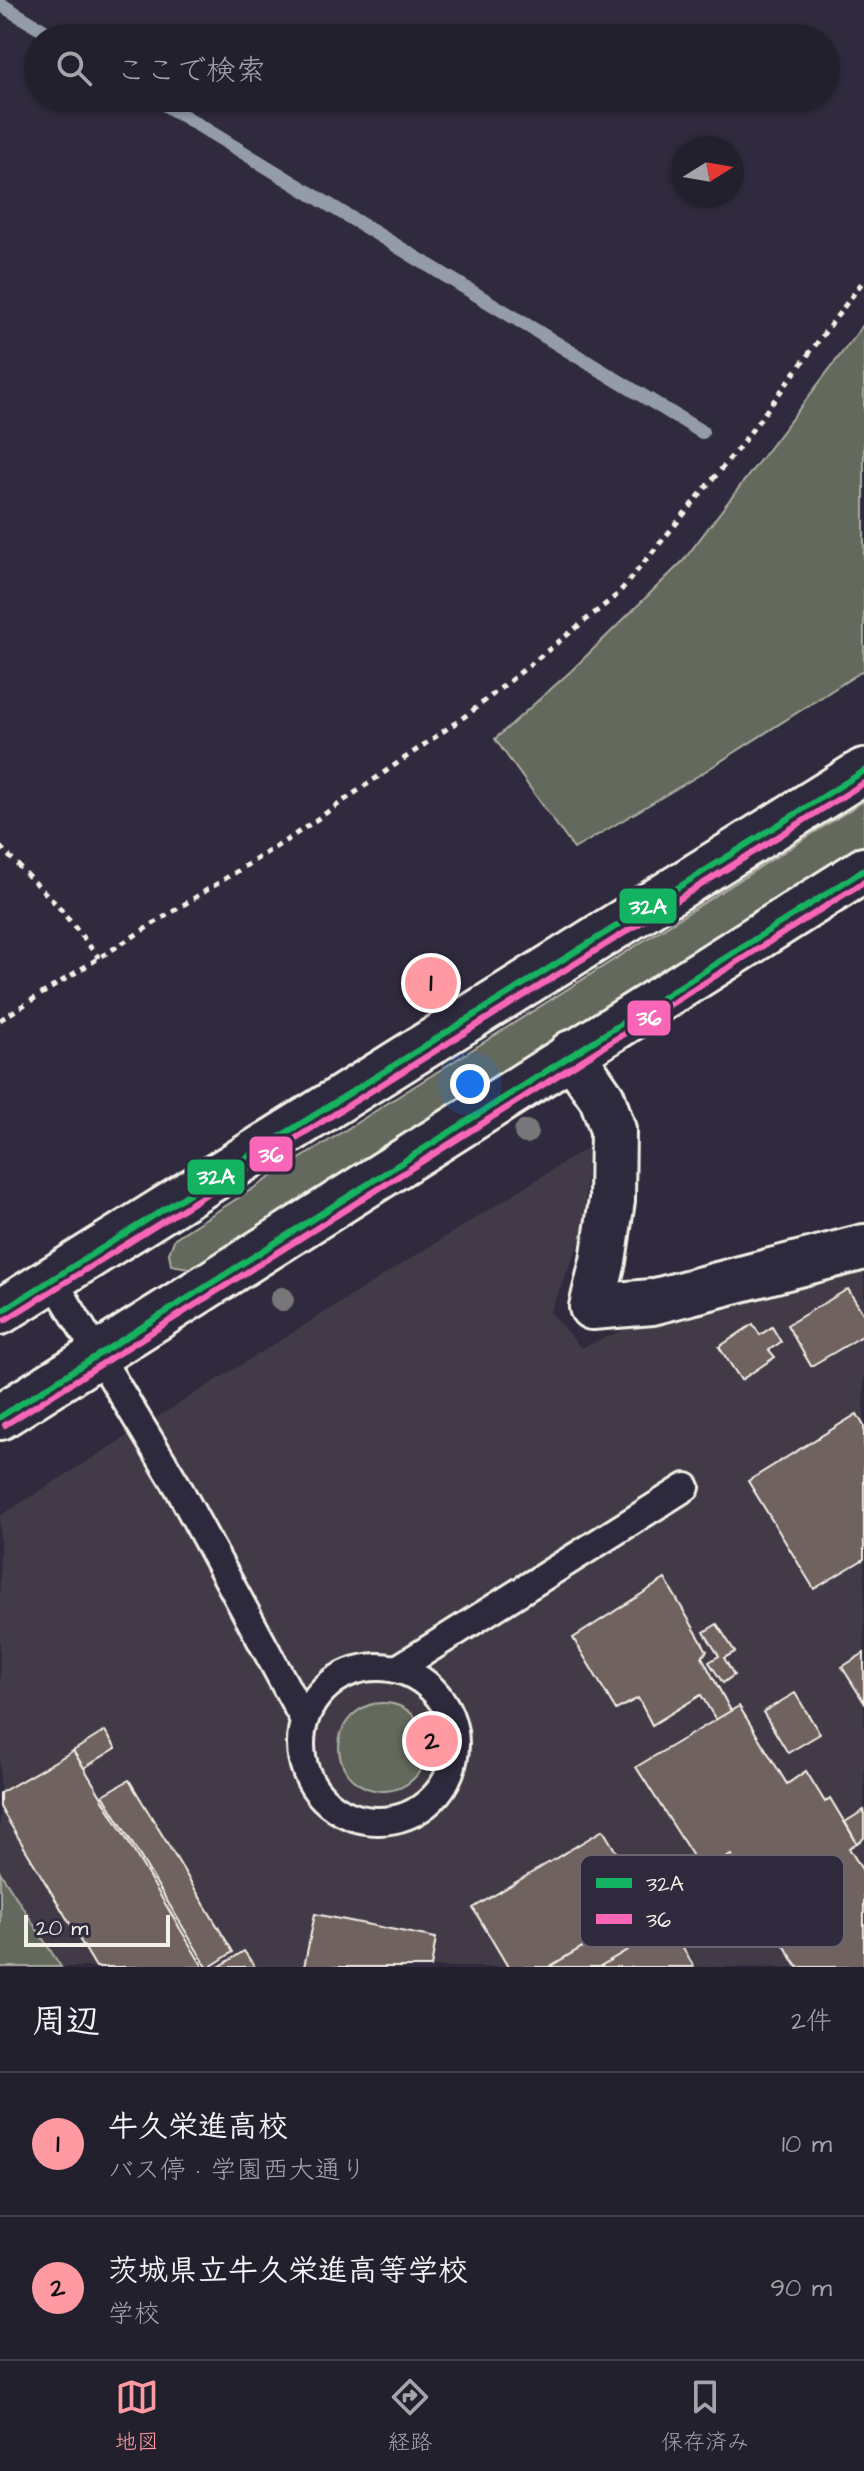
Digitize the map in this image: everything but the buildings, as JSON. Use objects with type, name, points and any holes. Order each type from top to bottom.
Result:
[{"type":"main road","points":[[0,1312],[864,771]]},
{"type":"main road","points":[[0,1417],[864,870]]},
{"type":"main road","points":[[571,1053],[602,1098],[613,1130],[612,1200],[592,1307],[652,1302],[864,1247]]},
{"type":"lane","points":[[53,1280],[178,1487],[304,1720]]},
{"type":"lane","points":[[397,1669],[686,1487]]},
{"type":"lane","points":[[385,1666],[397,1669],[411,1673],[433,1689],[448,1711],[455,1737],[453,1764],[441,1789],[424,1806],[403,1817],[379,1821],[355,1817],[333,1807],[316,1790],[304,1768],[300,1744],[304,1720],[334,1679],[358,1668],[385,1666]]},
{"type":"path","points":[[0,1020],[290,838],[471,712],[617,595],[737,450],[864,280]]},
{"type":"path","points":[[0,847],[58,906],[99,958]]},
{"type":"shaded area","points":[[587,1148],[584,1232],[550,1312],[581,1348],[640,1323],[864,1267],[864,1967],[0,1967],[0,1516]]},
{"type":"green space","points":[[864,324],[864,670],[696,777],[574,849],[495,739],[571,671],[683,561]]},
{"type":"green space","points":[[864,801],[864,845],[194,1269],[171,1265],[169,1253],[175,1238]]},
{"type":"green space","points":[[383,1703],[408,1710],[420,1722],[427,1747],[420,1772],[408,1784],[383,1791],[358,1784],[346,1772],[339,1747],[346,1722],[358,1710]]},
{"type":"green space","points":[[0,1872],[61,1967],[0,1967]]},
{"type":"waterway","points":[[0,4],[33,24]]},
{"type":"waterway","points":[[177,112],[702,432]]},
{"type":"transit line","name":"32A","points":[[0,1312],[864,771]]},
{"type":"transit line","name":"36","points":[[5,1320],[864,783]]},
{"type":"transit line","name":"32A","points":[[0,1417],[864,870]]},
{"type":"transit line","name":"36","points":[[5,1425],[864,882]]},
{"type":"place","name":"牛久栄進高校","points":[[431,983]]},
{"type":"place","name":"茨城県立牛久栄進高等学校","points":[[432,1741]]}]
